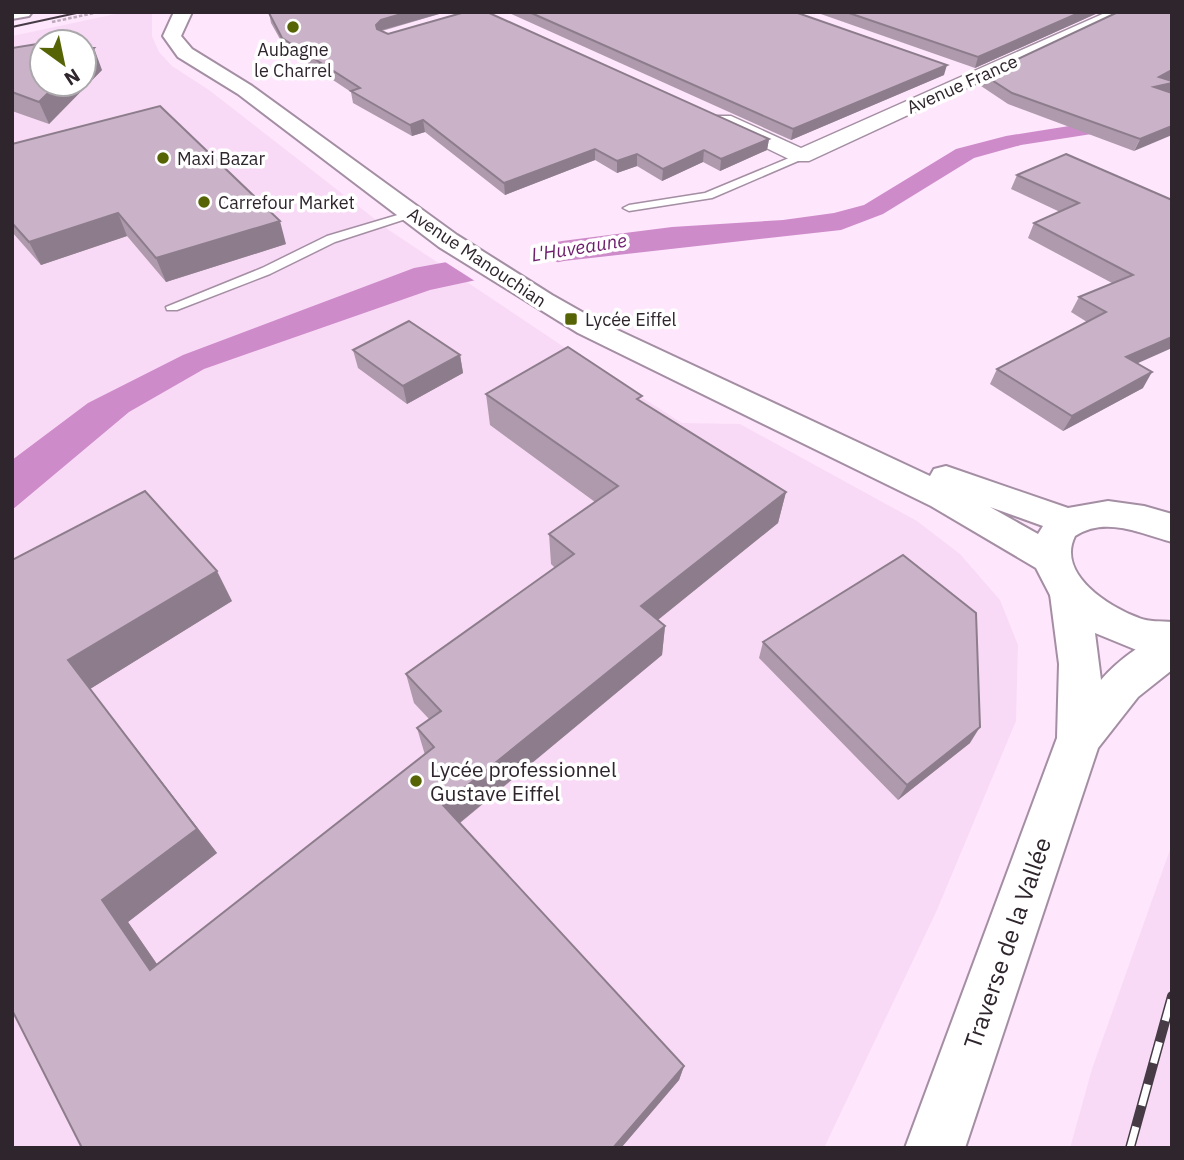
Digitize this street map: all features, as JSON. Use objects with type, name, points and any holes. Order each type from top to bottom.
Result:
[{"type":"main road","name":"Avenue Manouchian","points":[[188,21],[172,36],[185,53],[245,90],[448,242],[556,297]]},
{"type":"main road","points":[[239,62],[382,165]]},
{"type":"main road","name":"Avenue Manouchian","points":[[478,233],[588,327],[883,458],[1070,522]]},
{"type":"main road","name":"Avenue Manouchian","points":[[883,458],[1061,577],[1102,619],[1141,635],[1172,638]]},
{"type":"main road","points":[[1061,577],[1054,537],[1070,522],[1089,515],[1113,513],[1139,517],[1170,527]]},
{"type":"main road","name":"Traverse de la Vallée","points":[[935,1148],[1079,738],[1080,664],[1061,577]]},
{"type":"main road","name":"Traverse de la Vallée","points":[[1079,738],[1124,684],[1172,647]]},
{"type":"street","name":"Avenue France","points":[[802,156],[1122,12]]},
{"type":"street","points":[[952,69],[977,78]]},
{"type":"street","points":[[701,110],[802,156]]},
{"type":"lane","points":[[629,208],[708,196],[802,156]]},
{"type":"lane","points":[[172,307],[266,271],[331,239],[411,214]]},
{"type":"shaded area","name":"Lycée professionnel Gustave Eiffel","points":[[125,12],[152,12],[152,36],[159,52],[172,66],[209,90],[389,230],[682,423],[740,424],[917,521],[960,554],[1000,600],[1018,645],[1016,721],[937,910],[824,1148],[12,1148],[12,36],[28,33],[28,98],[98,98],[98,28],[50,28]]},
{"type":"shaded area","points":[[1172,844],[1172,1148],[1070,1148],[1092,1069]]},
{"type":"water","name":"L'Huveaune","points":[[1138,115],[1156,124],[1021,145],[974,158],[883,214],[841,230],[564,261],[430,290],[204,369],[129,412],[12,510],[12,460],[88,403],[183,355],[414,268],[562,241],[672,227],[783,220],[834,213],[864,205],[956,149],[1006,136]]},
{"type":"pier","points":[[527,244],[562,265],[478,283],[442,260]]},
{"type":"building","points":[[270,12],[408,12],[381,20],[376,25],[377,29],[388,34],[465,12],[487,12],[769,139],[721,159],[704,150],[663,169],[637,154],[617,161],[595,149],[504,183],[423,120],[410,125],[351,91],[360,88],[282,38]]},
{"type":"building","points":[[529,12],[795,12],[947,65],[793,129]]},
{"type":"building","points":[[846,12],[1081,12],[978,57]]},
{"type":"building","points":[[1118,12],[1172,12],[1172,70],[1159,77],[1172,83],[1154,87],[1172,93],[1172,126],[1140,139],[1012,93],[984,75]]},
{"type":"building","points":[[28,45],[28,98],[12,92],[12,48]]},
{"type":"building","points":[[160,106],[280,221],[156,258],[118,213],[29,242],[12,223],[12,144]]},
{"type":"building","points":[[1066,154],[1172,200],[1172,337],[1126,357],[1152,372],[1072,416],[997,369],[1106,312],[1079,297],[1133,275],[1034,223],[1079,203],[1017,175]]},
{"type":"building","points":[[409,321],[460,355],[403,386],[353,350]]},
{"type":"building","points":[[568,347],[642,396],[637,399],[786,492],[641,606],[665,626],[443,805],[684,1066],[613,1148],[82,1148],[12,1010],[12,560],[145,491],[217,571],[68,660],[197,829],[102,900],[150,970],[434,747],[417,728],[441,711],[406,674],[574,554],[549,534],[618,486],[486,394]]},
{"type":"building","points":[[903,555],[976,613],[980,727],[907,785],[763,642]]},
{"type":"tram line","points":[[12,27],[81,12]]},
{"type":"railway","points":[[1130,1148],[1172,996]]},
{"type":"place","name":"Aubagne le Charrel","points":[[293,27]]},
{"type":"place","name":"Maxi Bazar","points":[[163,158]]},
{"type":"place","name":"Carrefour Market","points":[[204,202]]},
{"type":"place","name":"Lycée Eiffel","points":[[571,319]]},
{"type":"place","name":"Lycée professionnel Gustave Eiffel","points":[[416,781]]}]
